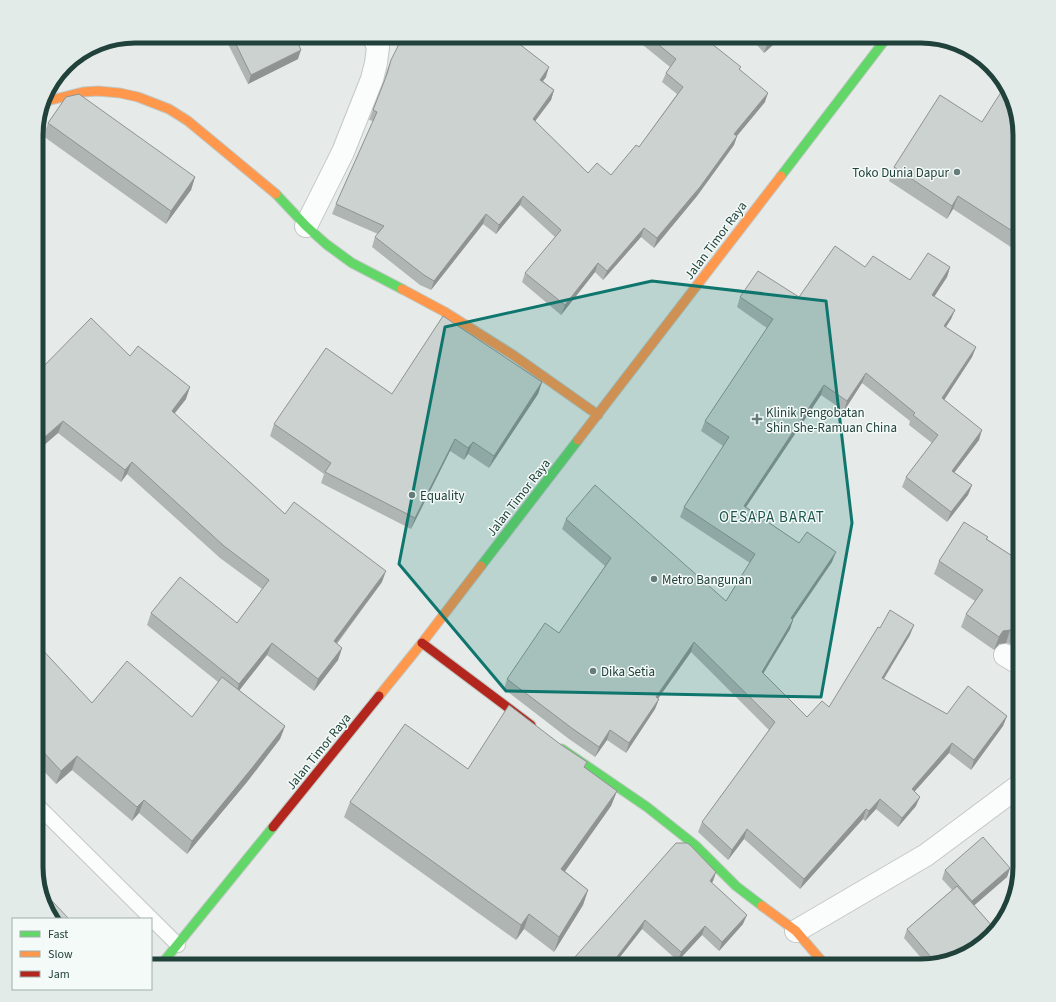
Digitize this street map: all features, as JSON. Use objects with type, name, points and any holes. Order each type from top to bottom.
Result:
[{"type":"main road","name":"Jalan Timor Raya","points":[[166,959],[422,643],[883,43]]},
{"type":"main road","points":[[50,100],[83,92],[113,92],[138,97],[169,109],[188,122],[273,191],[306,226],[326,244],[352,263],[445,312],[513,355],[598,415]]},
{"type":"main road","points":[[422,643],[537,730]]},
{"type":"main road","points":[[556,744],[647,807],[695,845],[736,886],[796,931],[820,959]]},
{"type":"street","points":[[306,226],[343,152],[372,79],[378,47],[376,43]]},
{"type":"street","points":[[796,931],[926,855],[1013,790]]},
{"type":"lane","points":[[43,811],[151,918]]},
{"type":"lane","points":[[152,919],[178,945]]},
{"type":"highlighted area","points":[[652,281],[826,301],[852,523],[821,697],[506,691],[399,564],[445,327]]},
{"type":"building","points":[[235,43],[298,43],[301,50],[251,75]]},
{"type":"building","points":[[400,43],[518,43],[549,67],[540,80],[554,90],[533,119],[588,173],[597,163],[611,175],[636,145],[639,147],[683,87],[666,73],[676,59],[657,43],[711,43],[741,67],[739,69],[768,93],[734,134],[737,136],[700,187],[657,238],[644,228],[607,271],[598,263],[565,305],[525,273],[561,230],[523,196],[499,225],[486,214],[434,281],[375,237],[384,226],[336,204],[377,112],[373,110],[391,60]]},
{"type":"building","name":"Toko Dunia Dapur","points":[[1002,91],[1010,111],[1013,129],[1013,231],[958,196],[952,206],[894,167],[940,95],[982,122]]},
{"type":"building","points":[[79,94],[195,177],[171,211],[48,123],[66,97]]},
{"type":"building","points":[[835,246],[865,267],[873,256],[910,280],[928,253],[950,267],[932,295],[955,310],[944,326],[976,347],[942,398],[982,430],[952,471],[972,485],[951,512],[906,477],[938,435],[913,415],[915,413],[866,373],[847,401],[824,385],[744,506],[799,543],[807,532],[836,552],[791,618],[793,620],[762,672],[807,717],[822,701],[829,707],[890,610],[914,625],[882,678],[947,714],[968,686],[1007,716],[974,760],[952,743],[912,789],[920,797],[902,818],[880,799],[869,811],[866,809],[804,879],[747,829],[732,850],[702,822],[775,722],[694,642],[656,697],[659,699],[629,743],[610,730],[599,747],[507,679],[545,623],[559,633],[611,558],[566,519],[595,485],[726,601],[755,554],[684,507],[729,437],[705,421],[773,319],[740,297],[758,271],[799,297]]},
{"type":"building","points":[[443,316],[542,382],[494,456],[473,442],[468,448],[455,439],[415,518],[325,472],[331,463],[274,424],[326,348],[392,394]]},
{"type":"building","points":[[91,318],[130,356],[138,346],[190,387],[172,411],[285,514],[294,502],[386,571],[334,641],[342,648],[318,679],[272,643],[239,684],[151,613],[180,577],[237,623],[269,580],[224,546],[132,462],[125,470],[63,421],[43,439],[43,367]]},
{"type":"building","points":[[964,522],[988,537],[986,539],[1013,556],[1013,630],[1003,631],[999,637],[966,614],[983,590],[939,561]]},
{"type":"building","points":[[43,650],[92,703],[127,661],[192,717],[222,677],[285,726],[192,841],[144,800],[137,807],[77,756],[61,771],[43,752]]},
{"type":"building","points":[[509,705],[560,744],[587,762],[584,767],[617,791],[561,869],[588,890],[559,937],[529,914],[521,925],[350,802],[405,724],[468,769]]},
{"type":"building","points":[[983,837],[1010,868],[972,901],[945,870]]},
{"type":"building","points":[[676,843],[687,843],[690,845],[716,872],[710,881],[747,915],[722,942],[705,926],[681,952],[645,920],[615,959],[577,959],[575,957]]},
{"type":"building","points":[[957,886],[992,926],[977,940],[962,950],[932,958],[907,929]]},
{"type":"building","points":[[48,896],[68,918],[58,918]]},
{"type":"traffic: fast","points":[[781,176],[883,43]]},
{"type":"traffic: fast","points":[[276,194],[306,226],[326,244],[352,263],[402,289]]},
{"type":"traffic: fast","points":[[481,566],[578,440]]},
{"type":"traffic: fast","points":[[562,749],[647,807],[695,845],[736,886],[762,906]]},
{"type":"traffic: fast","points":[[166,959],[273,827]]},
{"type":"traffic: slow","points":[[50,100],[83,92],[98,91],[120,93],[138,97],[169,109],[188,121],[276,194]]},
{"type":"traffic: slow","points":[[578,440],[781,176]]},
{"type":"traffic: slow","points":[[402,289],[445,312],[513,355],[598,415]]},
{"type":"traffic: slow","points":[[379,696],[481,566]]},
{"type":"traffic: slow","points":[[762,906],[796,931],[820,959]]},
{"type":"traffic: jam","points":[[422,643],[531,725]]},
{"type":"traffic: jam","points":[[273,827],[379,696]]},
{"type":"place","name":"Toko Dunia Dapur","points":[[957,172]]},
{"type":"place","name":"Klinik Pengobatan Shin She-Ramuan China","points":[[757,419]]},
{"type":"place","name":"Equality","points":[[412,495]]},
{"type":"place","name":"Metro Bangunan","points":[[654,579]]},
{"type":"place","name":"Dika Setia","points":[[593,671]]},
{"type":"district","name":"OESAPA BARAT","points":[[772,517]]}]
